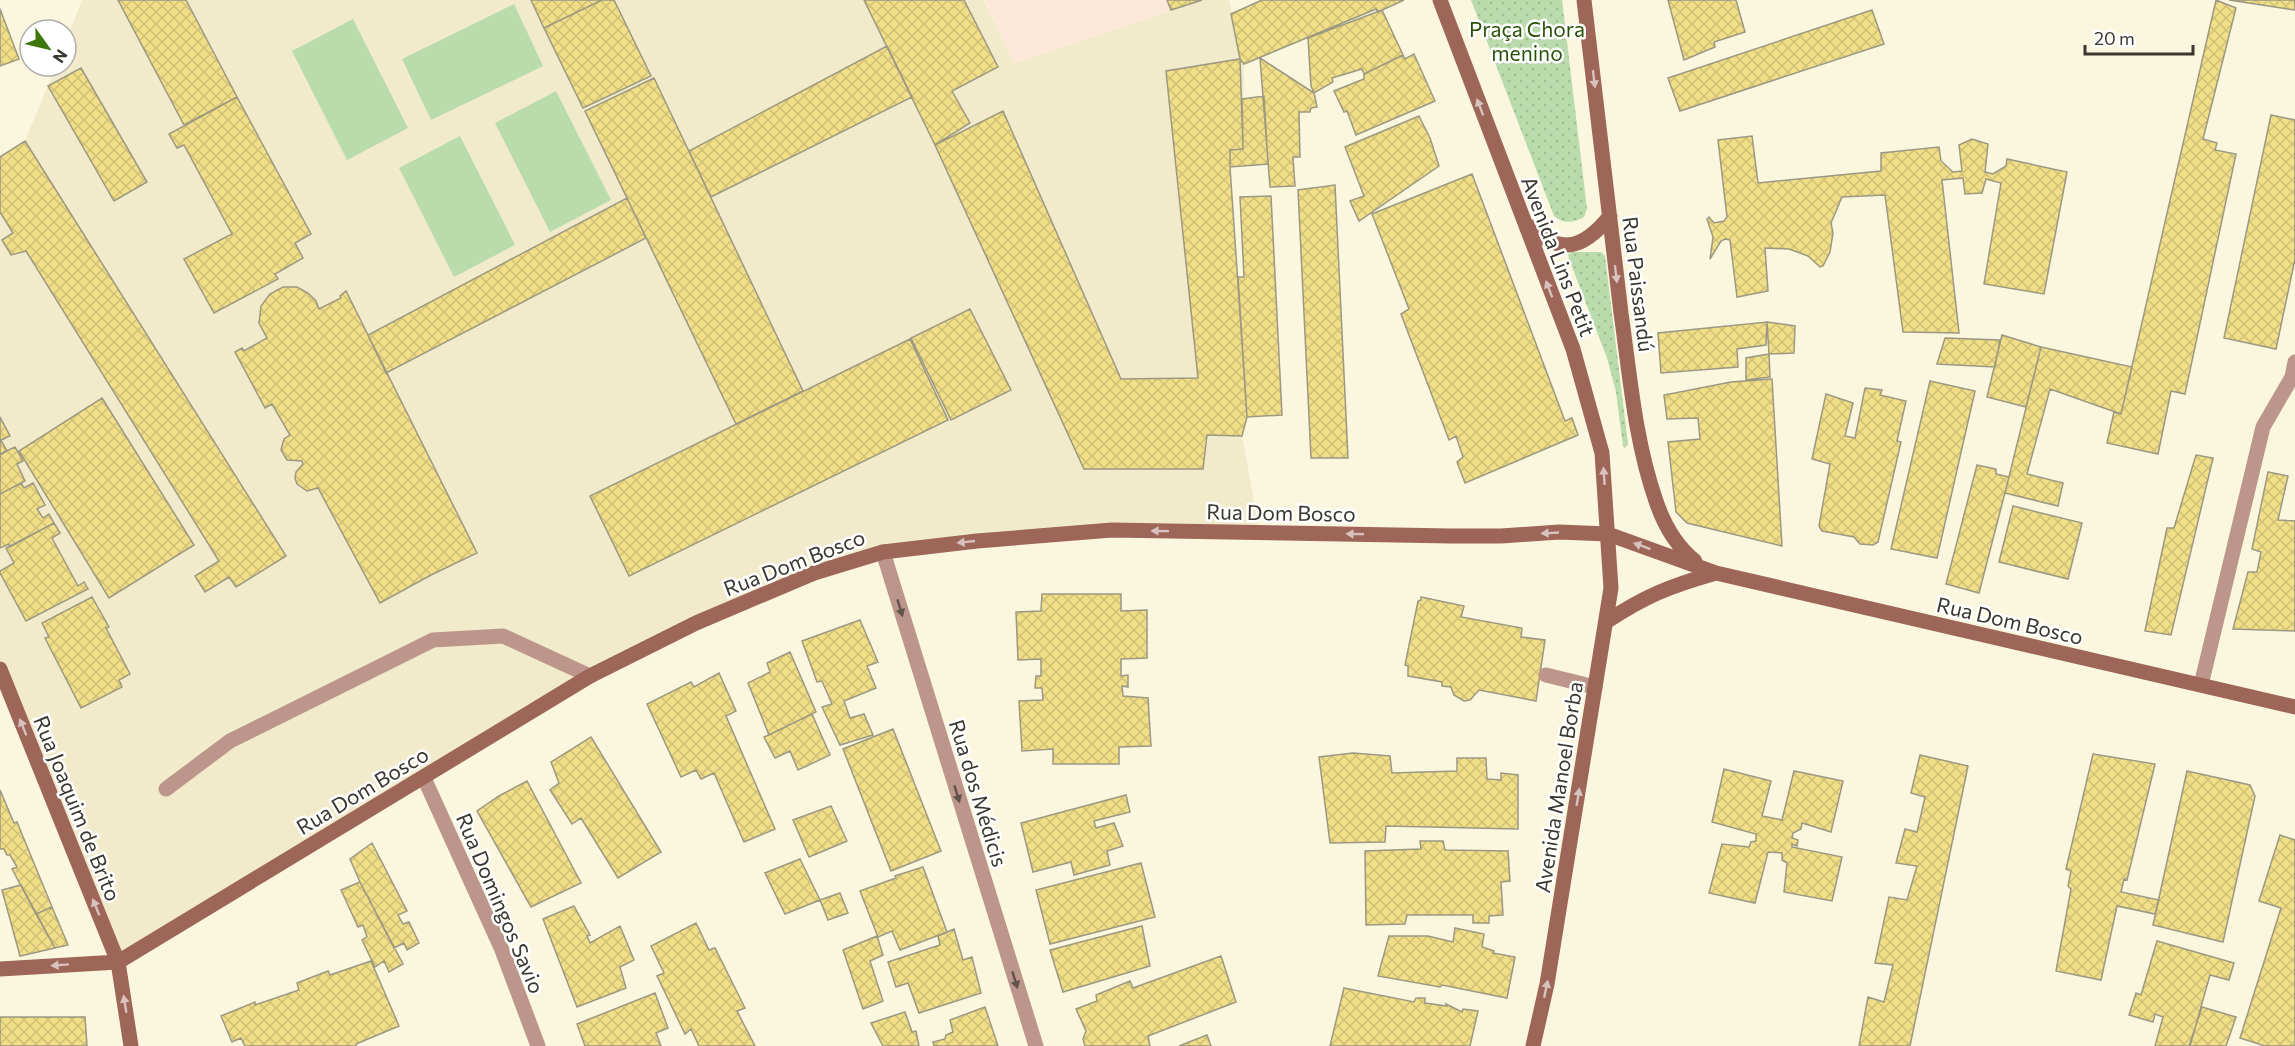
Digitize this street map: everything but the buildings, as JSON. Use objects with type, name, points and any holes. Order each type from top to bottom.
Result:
[{"type":"main road","name":"Avenida Lins Petit","points":[[1440,0],[1522,221],[1573,350],[1602,453],[1608,534]]},
{"type":"main road","name":"Rua Paissandú","points":[[1584,0],[1635,419],[1655,500]]},
{"type":"main road","points":[[1522,221],[1547,241],[1574,245],[1588,240],[1597,233],[1610,216]]},
{"type":"main road","name":"Rua Dom Bosco","points":[[1655,500],[1665,526],[1680,549],[1694,561],[1716,573]]},
{"type":"main road","name":"Rua Dom Bosco","points":[[118,962],[590,676],[696,623],[782,586],[814,573],[883,552],[1112,530],[1501,536],[1559,532],[1608,534],[1716,573],[2295,707]]},
{"type":"main road","name":"Avenida Manoel Borba","points":[[1533,1046],[1547,984],[1611,588],[1608,534]]},
{"type":"main road","points":[[1606,622],[1638,601],[1664,589],[1716,573]]},
{"type":"main road","name":"Rua Joaquim de Brito","points":[[0,669],[118,962],[131,1046]]},
{"type":"main road","points":[[0,969],[118,962]]},
{"type":"street","points":[[2201,685],[2264,427],[2292,377],[2295,362]]},
{"type":"street","name":"Rua dos Médicis","points":[[883,552],[1036,1046]]},
{"type":"street","points":[[166,789],[230,741],[433,640],[503,636],[590,676]]},
{"type":"street","points":[[1546,675],[1595,687]]},
{"type":"street","name":"Rua Domingos Savio","points":[[424,778],[502,950],[538,1046]]},
{"type":"shaded area","points":[[82,0],[984,0],[1015,63],[1202,0],[1229,0],[1244,64],[1243,149],[1230,150],[1247,417],[1242,436],[1260,533],[1112,530],[883,552],[590,676],[118,962],[0,669],[0,157],[25,141],[51,78],[78,78],[78,18],[75,18]]},
{"type":"shaded area","points":[[985,0],[1167,0],[1171,10],[1014,63]]},
{"type":"green space","name":"Praça Chora menino","points":[[1471,0],[1562,0],[1587,209],[1584,217],[1565,221],[1554,216]]},
{"type":"green space","points":[[514,4],[543,66],[431,120],[402,59]]},
{"type":"green space","points":[[353,19],[408,128],[347,160],[292,51]]},
{"type":"green space","points":[[556,91],[611,200],[550,232],[495,123]]},
{"type":"green space","points":[[460,136],[515,245],[454,277],[399,168]]},
{"type":"green space","points":[[1572,252],[1601,252],[1605,256],[1628,444],[1625,448],[1616,392],[1607,358],[1569,259],[1568,255]]}]
